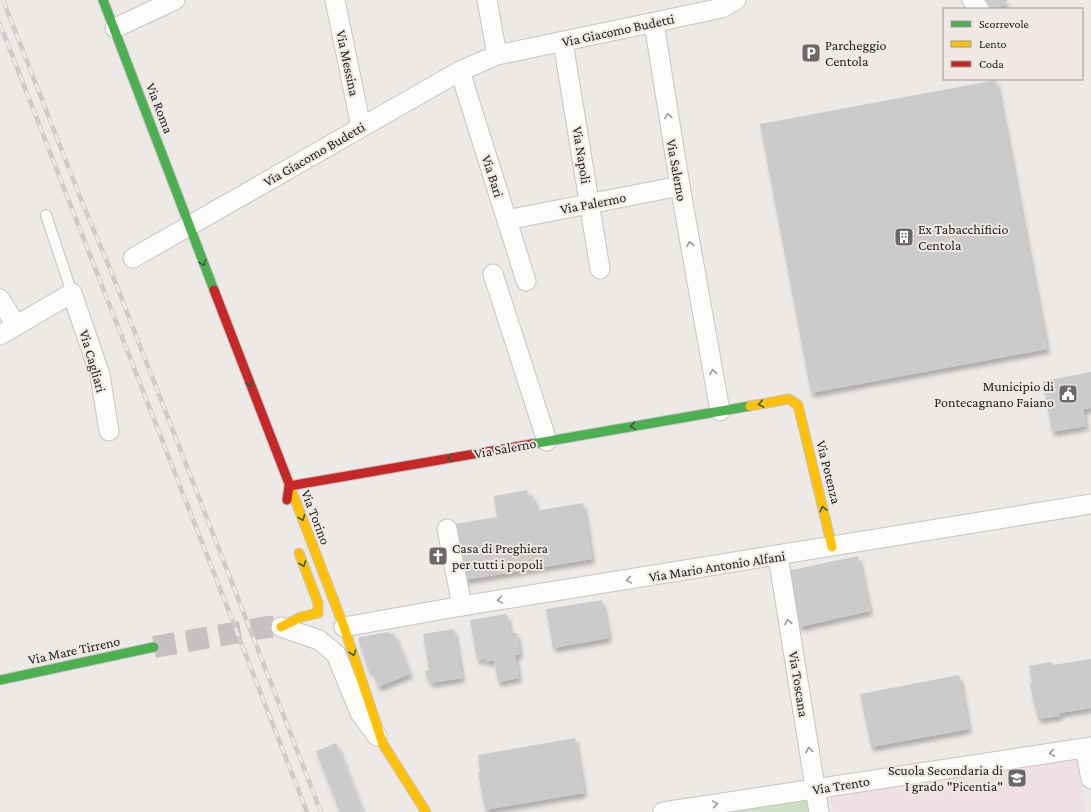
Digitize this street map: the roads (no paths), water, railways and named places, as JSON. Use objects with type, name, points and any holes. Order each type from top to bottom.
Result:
[{"type":"street","name":"Via Roma","points":[[104,0],[189,226]]},
{"type":"street","points":[[115,28],[175,0]]},
{"type":"street","name":"Via Messina","points":[[335,0],[361,126]]},
{"type":"street","points":[[487,0],[497,55]]},
{"type":"street","name":"Via Giacomo Budetti","points":[[133,258],[361,126],[460,71],[497,55],[722,8],[736,0]]},
{"type":"street","points":[[972,0],[979,8]]},
{"type":"street","name":"Via Salerno","points":[[654,23],[680,186],[720,411]]},
{"type":"street","name":"Via Napoli","points":[[563,42],[600,269]]},
{"type":"street","name":"Via Bari","points":[[460,71],[526,281]]},
{"type":"street","name":"Via Palermo","points":[[507,220],[680,186]]},
{"type":"street","name":"Via Torino","points":[[189,226],[344,627],[384,744],[426,812]]},
{"type":"street","points":[[493,274],[548,441]]},
{"type":"street","points":[[0,335],[72,293]]},
{"type":"street","name":"Via Cagliari","points":[[72,293],[100,375],[109,430]]},
{"type":"street","points":[[0,299],[16,325]]},
{"type":"street","name":"Via Salerno","points":[[289,486],[789,399],[798,405]]},
{"type":"street","name":"Via Potenza","points":[[798,405],[832,547]]},
{"type":"street","points":[[286,506],[289,486]]},
{"type":"street","name":"Via Mario Antonio Alfani","points":[[344,627],[462,606],[778,556],[1091,504]]},
{"type":"street","points":[[447,529],[462,606]]},
{"type":"street","points":[[281,627],[301,617],[318,613],[318,603],[297,547]]},
{"type":"street","name":"Via Toscana","points":[[778,556],[819,812]]},
{"type":"street","points":[[281,627],[320,640],[336,654],[360,713],[384,744]]},
{"type":"street","name":"Via Mare Tirreno","points":[[0,680],[154,647]]},
{"type":"street","points":[[1088,747],[1091,779]]},
{"type":"street","name":"Via Trento","points":[[663,812],[1088,747]]},
{"type":"lane","points":[[46,215],[72,293]]},
{"type":"tunnel","points":[[154,647],[268,627],[281,627]]},
{"type":"railway","points":[[3,0],[82,202],[111,271],[321,812]]},
{"type":"railway","points":[[0,24],[307,812]]},
{"type":"place","name":"Parcheggio Centola","points":[[811,53]]},
{"type":"place","name":"Ex Tabacchificio Centola","points":[[904,237]]},
{"type":"place","name":"Municipio di Pontecagnano Faiano","points":[[1068,394]]},
{"type":"place","name":"Casa di Preghiera per tutti i popoli","points":[[438,556]]},
{"type":"place","name":"Scuola Secondaria di I grado \"Picentia\"","points":[[1017,778]]}]
